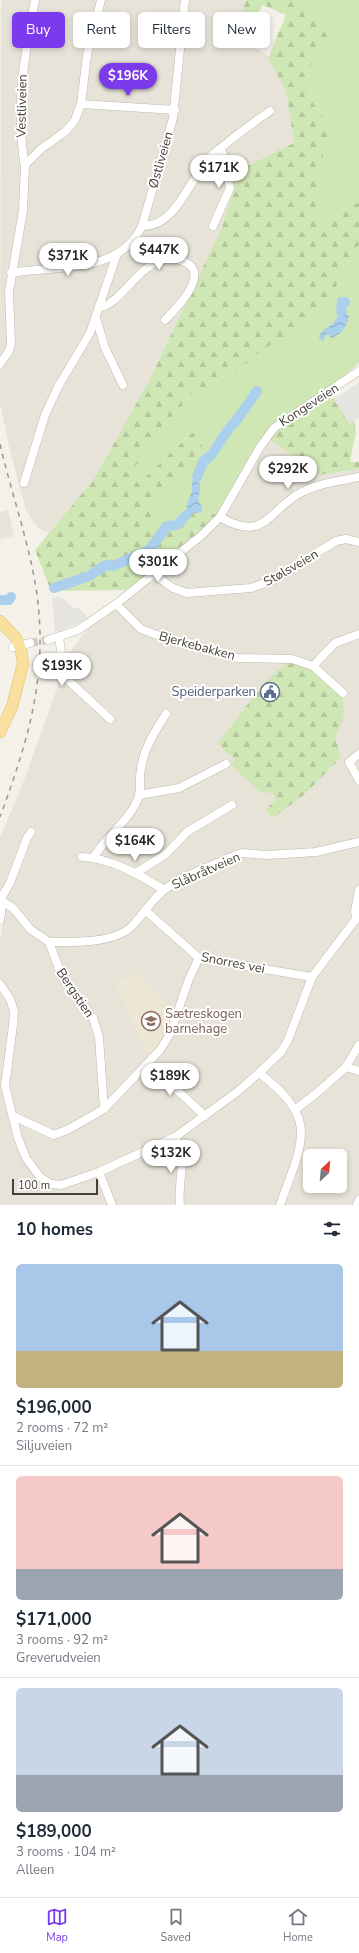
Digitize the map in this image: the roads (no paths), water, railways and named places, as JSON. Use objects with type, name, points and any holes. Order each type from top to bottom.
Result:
[{"type":"main road","points":[[0,621],[13,633],[21,645],[18,660],[18,682],[12,707],[0,732]]},
{"type":"main road","points":[[0,629],[21,645]]},
{"type":"street","name":"Vestliveien","points":[[0,364],[12,344],[9,292],[11,273],[23,211],[25,165],[22,155],[20,98],[25,54],[35,0]]},
{"type":"street","points":[[25,165],[75,120],[81,104],[87,55],[101,0]]},
{"type":"street","name":"Østliveien","points":[[11,273],[88,265],[117,254],[133,242],[142,226],[174,110],[185,0]]},
{"type":"street","points":[[81,104],[174,110]]},
{"type":"street","points":[[142,226],[151,226],[160,222],[169,214],[179,204],[205,164],[220,150],[270,111]]},
{"type":"street","points":[[213,226],[230,188],[223,154],[220,150]]},
{"type":"street","points":[[24,483],[51,400],[86,342],[100,307],[117,254]]},
{"type":"street","points":[[100,307],[105,307],[112,302],[133,280],[157,261],[169,256],[188,265],[192,268],[194,273],[186,298],[165,320]]},
{"type":"street","points":[[96,318],[105,348],[123,385]]},
{"type":"street","name":"Kongeveien","points":[[48,640],[78,630],[116,604],[202,535],[220,517],[260,447],[274,428],[359,371]]},
{"type":"street","points":[[220,517],[241,526],[256,526],[269,519],[301,493],[322,484],[359,477]]},
{"type":"street","name":"Stølsveien","points":[[153,574],[173,588],[187,593],[250,588],[273,580],[336,541],[346,539],[359,542]]},
{"type":"street","name":"Bjerkebakken","points":[[116,604],[141,629],[170,640],[237,658],[285,658],[313,666],[343,693]]},
{"type":"street","points":[[313,666],[335,643],[359,634]]},
{"type":"street","points":[[59,637],[61,651],[56,664],[56,669],[110,719]]},
{"type":"street","points":[[94,857],[99,848],[117,830],[139,795],[140,774],[145,748],[166,714]]},
{"type":"street","points":[[359,754],[349,762],[352,770],[359,780]]},
{"type":"street","points":[[139,795],[179,788],[226,764]]},
{"type":"street","points":[[136,873],[166,854],[187,832],[232,805]]},
{"type":"street","points":[[0,920],[2,906],[0,899],[10,883],[27,838],[31,832]]},
{"type":"street","name":"Slåbråtveien","points":[[49,942],[113,937],[130,928],[164,890],[205,869],[242,853],[267,855],[309,853],[359,842]]},
{"type":"street","points":[[82,857],[94,857],[136,873],[164,890]]},
{"type":"street","points":[[0,984],[10,999],[14,1011],[5,1086],[14,1116],[18,1138],[26,1158],[33,1169],[46,1182],[61,1185],[99,1172],[175,1137],[237,1092],[281,1052],[285,1046],[312,977],[358,921],[355,911],[359,890]]},
{"type":"street","points":[[0,899],[13,908],[30,929],[49,942]]},
{"type":"street","name":"Snorres vei","points":[[146,911],[199,958],[312,977]]},
{"type":"street","name":"Bergstien","points":[[49,942],[63,979],[90,1013],[96,1025],[99,1037],[104,1109]]},
{"type":"street","points":[[14,1116],[54,1135],[69,1129],[104,1109],[148,1064],[170,1034],[189,979],[199,958]]},
{"type":"street","points":[[296,1109],[346,1067],[359,1045]]},
{"type":"street","points":[[148,1064],[205,1116]]},
{"type":"street","points":[[346,1067],[359,1071]]},
{"type":"street","points":[[259,1073],[274,1084],[296,1109],[300,1121],[301,1142],[280,1205]]},
{"type":"street","points":[[175,1137],[183,1152],[179,1193],[180,1205]]},
{"type":"street","points":[[99,1172],[112,1205]]},
{"type":"street","points":[[357,1205],[359,1200]]},
{"type":"water","points":[[339,311],[345,312],[349,316],[345,327],[341,332],[332,338],[328,334],[323,341],[320,340],[319,337],[321,333],[335,321]]},
{"type":"water","points":[[196,477],[199,478],[200,490],[198,499],[202,508],[201,512],[186,515],[187,505],[192,491],[192,482]]},
{"type":"waterway","points":[[341,311],[342,302],[345,302]]},
{"type":"waterway","points":[[197,477],[203,462],[212,454],[257,391]]},
{"type":"waterway","points":[[54,588],[89,576],[106,565],[113,566],[149,550],[167,526],[177,525],[186,515]]},
{"type":"waterway","points":[[0,600],[9,600],[11,597]]},
{"type":"tunnel","points":[[30,643],[48,640]]},
{"type":"railway","points":[[0,444],[33,570],[39,619],[40,649],[34,705],[28,732],[0,817]]},
{"type":"place","name":"Speiderparken","points":[[270,692]]},
{"type":"place","name":"Sætreskogen barnehage","points":[[151,1021]]}]
